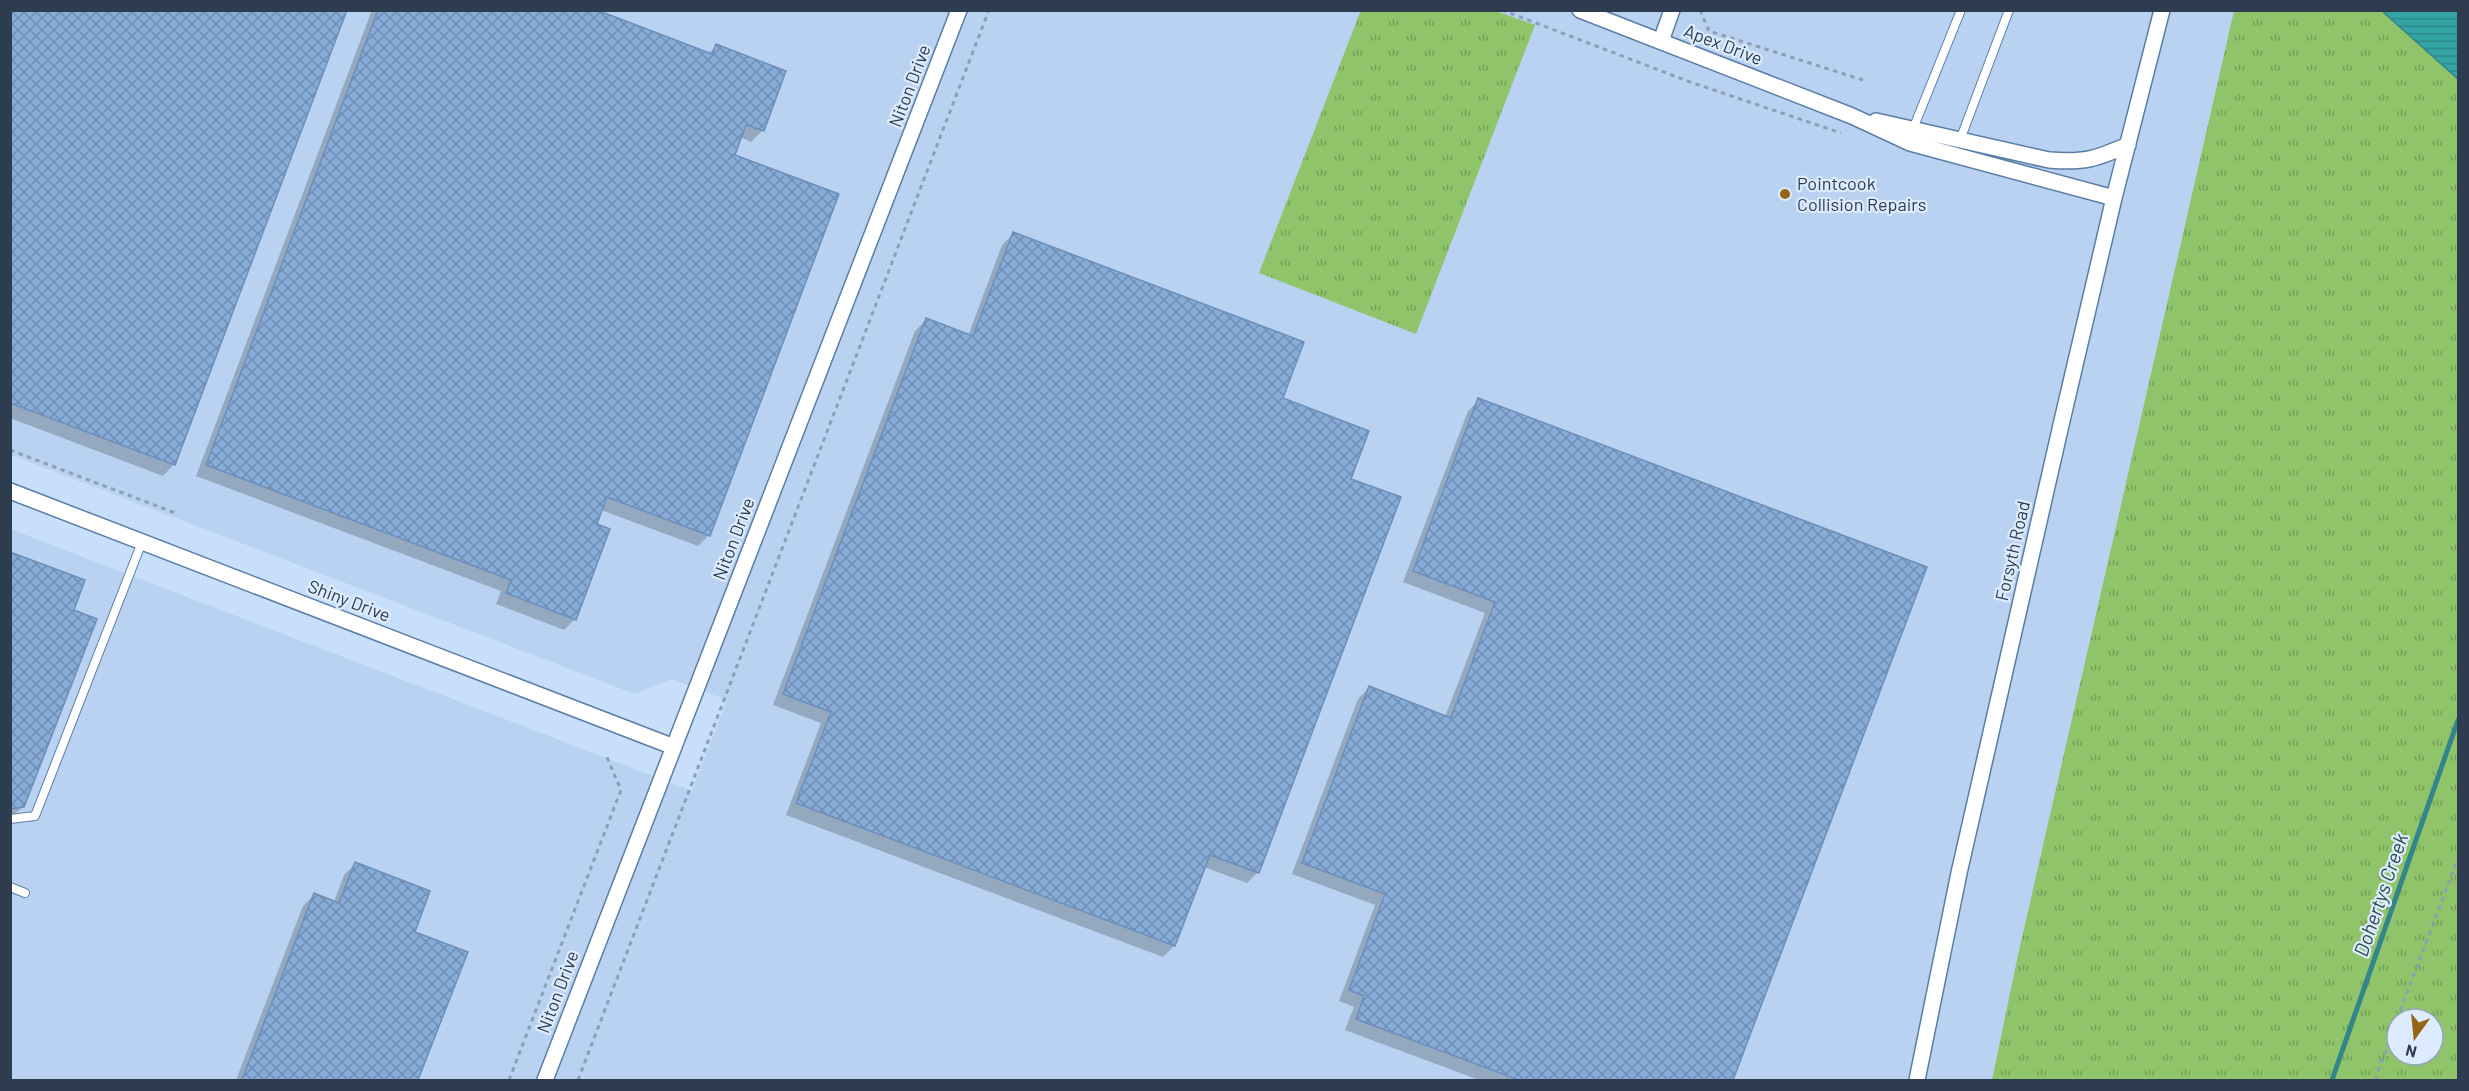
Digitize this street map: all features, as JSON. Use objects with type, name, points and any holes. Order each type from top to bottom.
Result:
[{"type":"street","name":"Niton Drive","points":[[545,1080],[959,10]]},
{"type":"street","name":"Apex Drive","points":[[1580,10],[1852,116],[1910,143],[2114,198]]},
{"type":"street","points":[[1660,41],[1672,10]]},
{"type":"street","name":"Forsyth Road","points":[[1917,1080],[1962,861],[2114,198],[2160,10]]},
{"type":"street","name":"Apex Drive","points":[[1852,116],[2049,159],[2076,162],[2101,157],[2128,145]]},
{"type":"street","name":"Shiny Drive","points":[[10,491],[674,747]]},
{"type":"lane","points":[[1913,129],[1961,10]]},
{"type":"lane","points":[[1960,140],[2009,10]]},
{"type":"lane","points":[[10,819],[35,816],[142,542]]},
{"type":"lane","points":[[10,887],[25,893]]},
{"type":"path","points":[[578,1080],[989,10]]},
{"type":"path","points":[[1502,10],[1690,82],[1841,133]]},
{"type":"path","points":[[1701,10],[1709,31],[1866,81]]},
{"type":"path","points":[[10,450],[178,514]]},
{"type":"path","points":[[509,1080],[621,790],[606,755]]},
{"type":"path","points":[[2402,1007],[2458,858]]},
{"type":"path","points":[[2375,1080],[2385,1053]]},
{"type":"shaded area","points":[[11,11],[2458,11],[2342,1080],[11,1080],[10,529],[692,791],[727,700],[671,679],[635,694],[11,455]]},
{"type":"shaded area","points":[[2382,11],[2458,11],[2458,79]]},
{"type":"green space","points":[[1361,10],[1496,11],[1535,25],[1416,334],[1259,273]]},
{"type":"green space","points":[[2234,11],[2458,11],[2458,1080],[1992,1080],[2018,955]]},
{"type":"building","points":[[10,10],[347,10],[175,465],[10,403]]},
{"type":"building","points":[[378,10],[597,10],[712,54],[716,44],[786,71],[764,131],[746,125],[735,155],[839,194],[710,536],[607,497],[597,524],[610,529],[576,620],[506,593],[511,580],[206,465]]},
{"type":"building","points":[[1013,232],[1304,342],[1283,398],[1369,431],[1351,479],[1401,497],[1259,873],[1210,855],[1175,946],[796,803],[831,712],[783,694],[926,318],[973,336]]},
{"type":"building","points":[[1478,398],[1927,567],[1733,1080],[1519,1080],[1356,1019],[1364,996],[1349,990],[1385,894],[1302,863],[1369,686],[1451,718],[1495,602],[1413,571]]},
{"type":"building","points":[[10,552],[85,580],[74,610],[97,619],[24,807],[10,809]]},
{"type":"building","points":[[355,862],[430,891],[415,932],[468,952],[418,1080],[242,1080],[314,893],[339,903]]},
{"type":"waterway","name":"Dohertys Creek","points":[[2332,1080],[2458,720]]},
{"type":"place","name":"Pointcook Collision Repairs","points":[[1785,194]]}]
